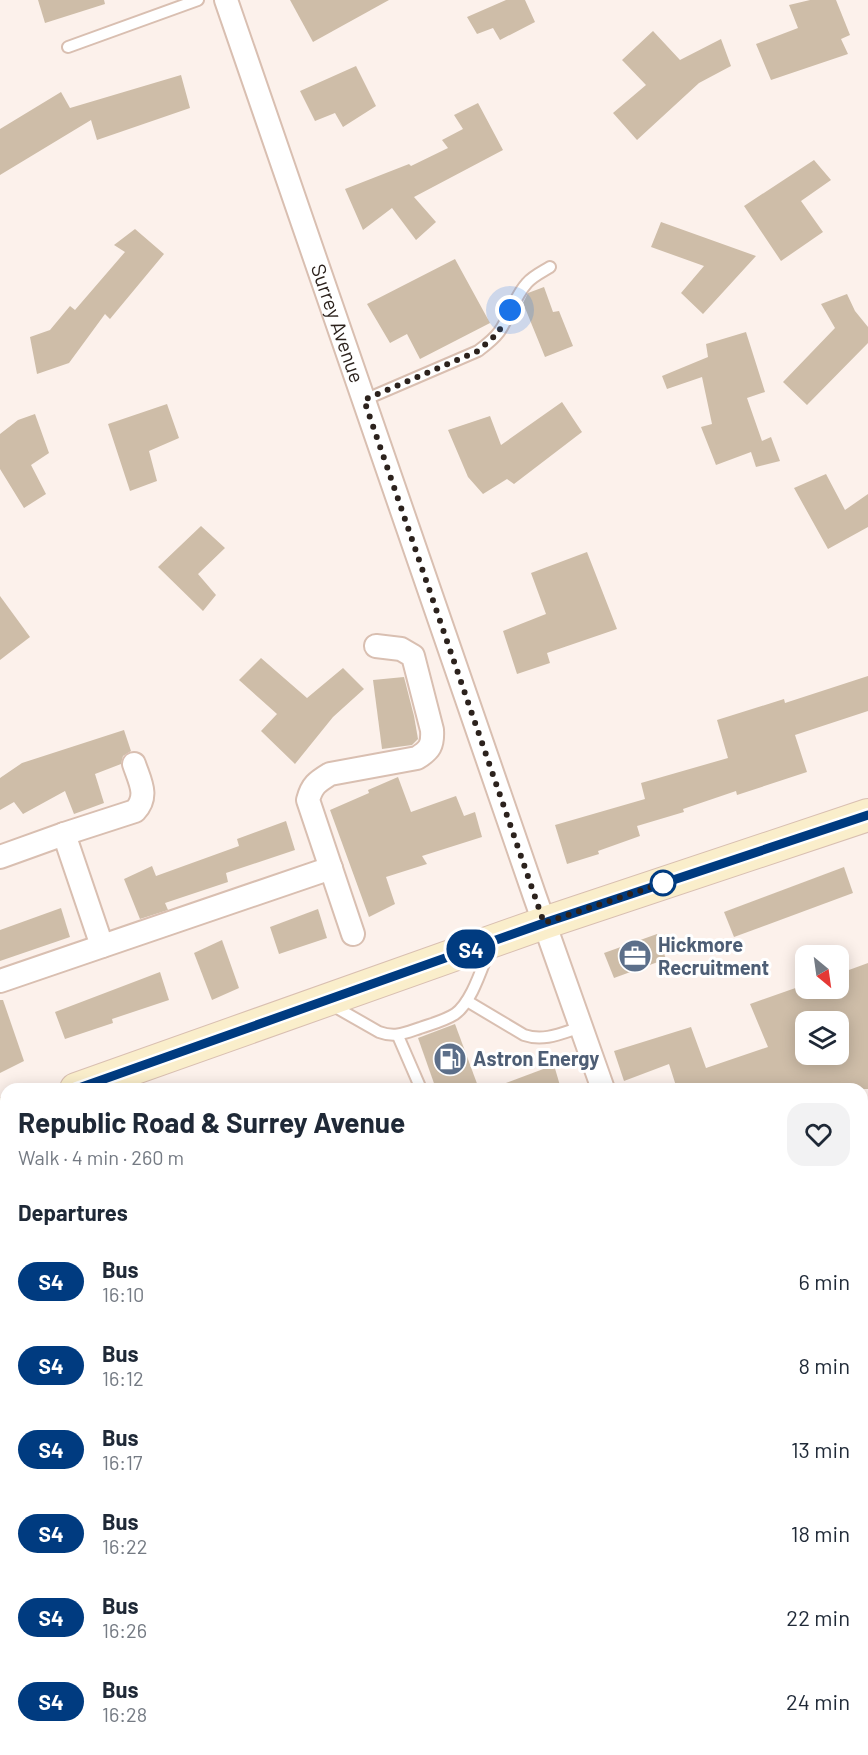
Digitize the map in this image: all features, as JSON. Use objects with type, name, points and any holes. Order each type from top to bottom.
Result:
[{"type":"main road","points":[[93,1083],[544,923],[868,815]]},
{"type":"street","name":"Surrey Avenue","points":[[226,0],[601,1083]]},
{"type":"street","points":[[353,934],[308,800],[311,790],[318,781],[330,774],[417,758],[428,751],[433,742],[413,656],[401,649],[376,646]]},
{"type":"street","points":[[0,857],[135,811],[141,804],[143,796],[134,764]]},
{"type":"street","points":[[64,834],[102,946]]},
{"type":"street","points":[[0,981],[331,868]]},
{"type":"lane","points":[[68,47],[198,0]]},
{"type":"lane","points":[[364,400],[478,351],[498,333],[527,283],[550,267]]},
{"type":"lane","points":[[324,1001],[379,1032],[398,1036],[455,1014],[467,1001],[493,941]]},
{"type":"lane","points":[[467,1001],[533,1038],[544,1039],[581,1027]]},
{"type":"lane","points":[[398,1036],[418,1083]]},
{"type":"building","points":[[38,0],[104,0],[105,4],[45,23]]},
{"type":"building","points":[[290,0],[389,0],[313,42]]},
{"type":"building","points":[[506,0],[525,0],[535,22],[500,40],[493,28],[477,34],[467,17]]},
{"type":"building","points":[[810,0],[836,0],[850,35],[841,39],[848,54],[771,80],[756,44],[798,28],[789,5]]},
{"type":"building","points":[[653,31],[680,60],[721,39],[731,66],[699,83],[637,140],[613,113],[646,85],[622,60]]},
{"type":"building","points":[[356,66],[376,106],[343,127],[335,113],[315,121],[300,91]]},
{"type":"building","points":[[181,75],[190,108],[97,140],[91,120],[0,175],[0,129],[61,92],[70,108]]},
{"type":"building","points":[[478,103],[503,150],[414,197],[436,222],[416,240],[392,208],[363,230],[345,189],[409,164],[411,166],[448,148],[442,140],[463,129],[454,115]]},
{"type":"building","points":[[814,160],[831,180],[801,201],[823,232],[781,261],[744,206]]},
{"type":"building","points":[[661,222],[756,256],[703,314],[681,293],[704,266],[651,247]]},
{"type":"building","points":[[135,229],[164,254],[110,319],[105,314],[69,363],[37,374],[30,337],[50,330],[70,306],[75,310],[125,252],[114,245]]},
{"type":"building","points":[[455,259],[490,323],[420,359],[407,334],[390,343],[367,304]]},
{"type":"building","points":[[544,287],[553,312],[559,311],[573,346],[545,357],[523,303],[528,293]]},
{"type":"building","points":[[847,294],[855,311],[868,327],[868,343],[807,405],[783,382],[835,328],[821,304]]},
{"type":"building","points":[[746,332],[765,392],[747,398],[762,441],[771,437],[780,461],[756,467],[751,452],[716,465],[701,427],[712,424],[702,377],[667,389],[662,376],[708,357],[706,344]]},
{"type":"building","points":[[562,402],[582,432],[514,484],[507,479],[483,494],[468,477],[448,430],[490,416],[501,445]]},
{"type":"building","points":[[167,404],[179,438],[149,451],[157,481],[130,491],[108,424]]},
{"type":"building","points":[[35,414],[49,453],[31,465],[46,494],[24,508],[0,469],[0,434],[18,420]]},
{"type":"building","points":[[826,474],[845,510],[868,494],[868,527],[828,549],[794,488]]},
{"type":"building","points":[[201,526],[225,548],[198,574],[216,595],[203,611],[158,567]]},
{"type":"building","points":[[587,552],[617,629],[547,653],[550,663],[517,674],[503,631],[546,614],[531,573]]},
{"type":"building","points":[[0,596],[30,637],[0,660]]},
{"type":"building","points":[[261,658],[307,698],[343,668],[364,689],[333,717],[295,764],[261,731],[277,714],[239,680]]},
{"type":"building","points":[[868,676],[868,711],[795,735],[807,772],[737,795],[736,791],[683,809],[684,812],[637,826],[640,836],[598,851],[599,854],[567,864],[555,825],[645,799],[641,783],[728,758],[717,720],[784,699],[785,703]]},
{"type":"building","points":[[404,677],[418,739],[412,745],[382,749],[373,680]]},
{"type":"building","points":[[124,730],[131,751],[123,756],[121,764],[95,774],[104,803],[74,814],[65,791],[23,814],[14,802],[0,810],[0,778],[22,763]]},
{"type":"building","points":[[398,777],[411,812],[456,796],[464,816],[475,812],[482,837],[422,856],[427,864],[386,877],[395,904],[369,917],[330,810]]},
{"type":"building","points":[[286,821],[295,850],[226,873],[228,882],[165,903],[168,910],[140,919],[124,879],[152,866],[156,876],[239,846],[237,839]]},
{"type":"building","points":[[844,867],[853,893],[734,937],[724,912]]},
{"type":"building","points":[[61,908],[70,937],[0,961],[0,930]]},
{"type":"building","points":[[318,909],[327,938],[279,954],[270,927]]},
{"type":"building","name":"Hickmore Recruitment","points":[[657,934],[666,959],[614,978],[604,953]]},
{"type":"building","points":[[222,940],[239,988],[212,1000],[194,953]]},
{"type":"building","points":[[868,963],[868,1083],[675,1083],[669,1064],[624,1081],[614,1051],[691,1027],[706,1068],[768,1047],[750,1004],[795,988],[795,999],[849,999],[849,970]]},
{"type":"building","points":[[160,972],[169,1000],[112,1019],[113,1023],[65,1039],[55,1012]]},
{"type":"building","points":[[0,1000],[3,1000],[24,1061],[0,1073]]},
{"type":"building","points":[[455,1024],[477,1083],[434,1083],[418,1038]]},
{"type":"building","points":[[554,1065],[559,1083],[506,1083]]},
{"type":"bus line","name":"S4","points":[[93,1083],[544,923],[868,815]]},
{"type":"place","name":"Hickmore Recruitment","points":[[635,956]]},
{"type":"place","name":"Astron Energy","points":[[450,1059]]},
{"type":"route","points":[[510,310],[498,333],[478,351],[364,400],[544,923],[663,883]]}]
